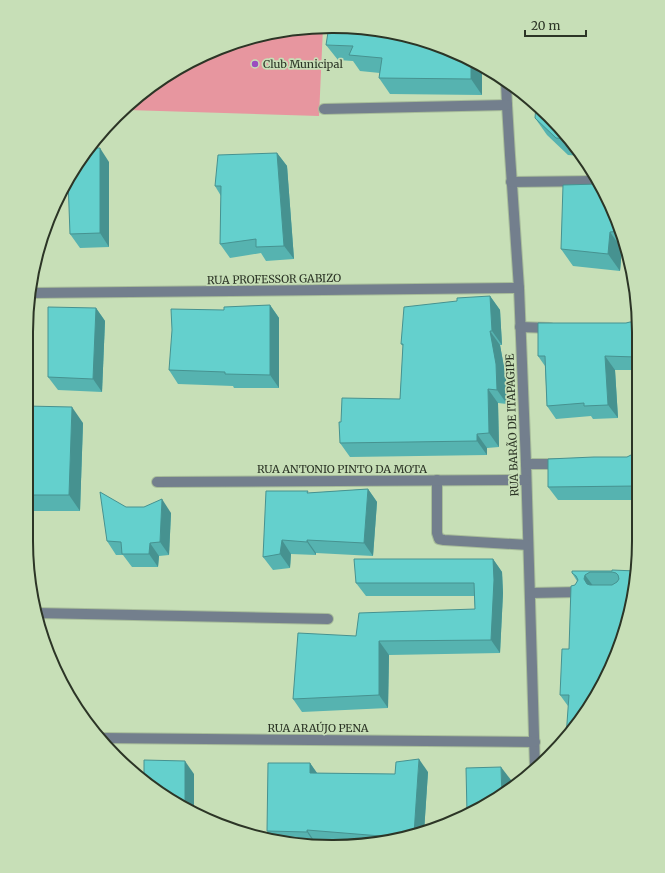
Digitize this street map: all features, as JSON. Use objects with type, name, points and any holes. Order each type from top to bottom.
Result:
[{"type":"street","name":"RUA BARÃO DE ITAPAGIPE","points":[[506,88],[511,182],[519,288],[535,761]]},
{"type":"street","points":[[324,109],[507,105]]},
{"type":"street","points":[[511,182],[591,181]]},
{"type":"street","name":"RUA PROFESSOR GABIZO","points":[[36,293],[519,288]]},
{"type":"street","points":[[520,327],[559,328]]},
{"type":"street","points":[[526,464],[574,464]]},
{"type":"street","points":[[437,480],[439,539],[528,545]]},
{"type":"street","name":"RUA ANTONIO PINTO DA MOTA","points":[[157,482],[526,480]]},
{"type":"street","points":[[530,593],[580,592]]},
{"type":"street","points":[[42,613],[328,619]]},
{"type":"street","name":"RUA ARAÚJO PENA","points":[[107,738],[535,742]]},
{"type":"shaded area","name":"Club Municipal","points":[[323,33],[319,116],[132,110],[166,83],[218,56],[255,43],[293,36]]},
{"type":"building","points":[[328,33],[332,33],[372,36],[410,43],[447,56],[471,67],[471,79],[379,78],[382,58],[349,55],[353,46],[326,45]]},
{"type":"building","points":[[535,112],[561,138],[556,138],[535,118]]},
{"type":"building","points":[[97,148],[100,148],[100,233],[70,234],[68,192],[83,166]]},
{"type":"building","points":[[277,153],[284,246],[256,247],[256,239],[220,244],[221,186],[215,186],[218,155]]},
{"type":"building","points":[[593,184],[614,232],[610,232],[608,254],[561,249],[563,185]]},
{"type":"building","points":[[490,296],[492,331],[490,331],[496,364],[497,390],[488,389],[489,433],[477,434],[477,441],[340,443],[339,422],[341,422],[342,398],[400,399],[403,344],[401,344],[404,307],[457,301],[457,298]]},
{"type":"building","points":[[270,305],[270,375],[225,374],[225,372],[169,370],[172,330],[171,309],[224,310],[224,307]]},
{"type":"building","points":[[48,307],[96,308],[93,379],[48,377]]},
{"type":"building","points":[[631,322],[632,357],[605,356],[608,405],[584,406],[584,403],[547,406],[545,356],[538,356],[538,323]]},
{"type":"building","points":[[33,406],[72,407],[69,495],[33,495]]},
{"type":"building","points":[[632,455],[632,486],[548,487],[548,459],[627,457]]},
{"type":"building","points":[[368,489],[364,543],[282,540],[280,554],[263,557],[266,491],[308,491],[307,493]]},
{"type":"building","points":[[100,492],[126,507],[144,507],[162,499],[160,542],[150,543],[149,554],[122,554],[121,542],[107,541]]},
{"type":"building","points":[[354,559],[493,559],[494,580],[491,640],[379,641],[379,695],[293,699],[298,633],[356,636],[359,613],[475,609],[474,583],[356,583]]},
{"type":"building","points":[[572,571],[630,571],[622,618],[609,655],[592,690],[582,707],[567,727],[569,695],[560,695],[562,649],[569,649],[571,586],[575,585],[578,580]],"holes":[[[590,572],[616,573],[619,579],[612,585],[590,585],[587,584],[584,579],[585,575]]]},
{"type":"building","points":[[419,759],[414,829],[379,836],[307,830],[307,832],[267,831],[268,763],[310,763],[310,773],[395,774],[396,762]]},
{"type":"building","points":[[144,760],[185,761],[185,801],[166,790],[144,773]]},
{"type":"building","points":[[501,767],[502,788],[467,808],[466,768]]},
{"type":"place","name":"Club Municipal","points":[[255,64]]}]
